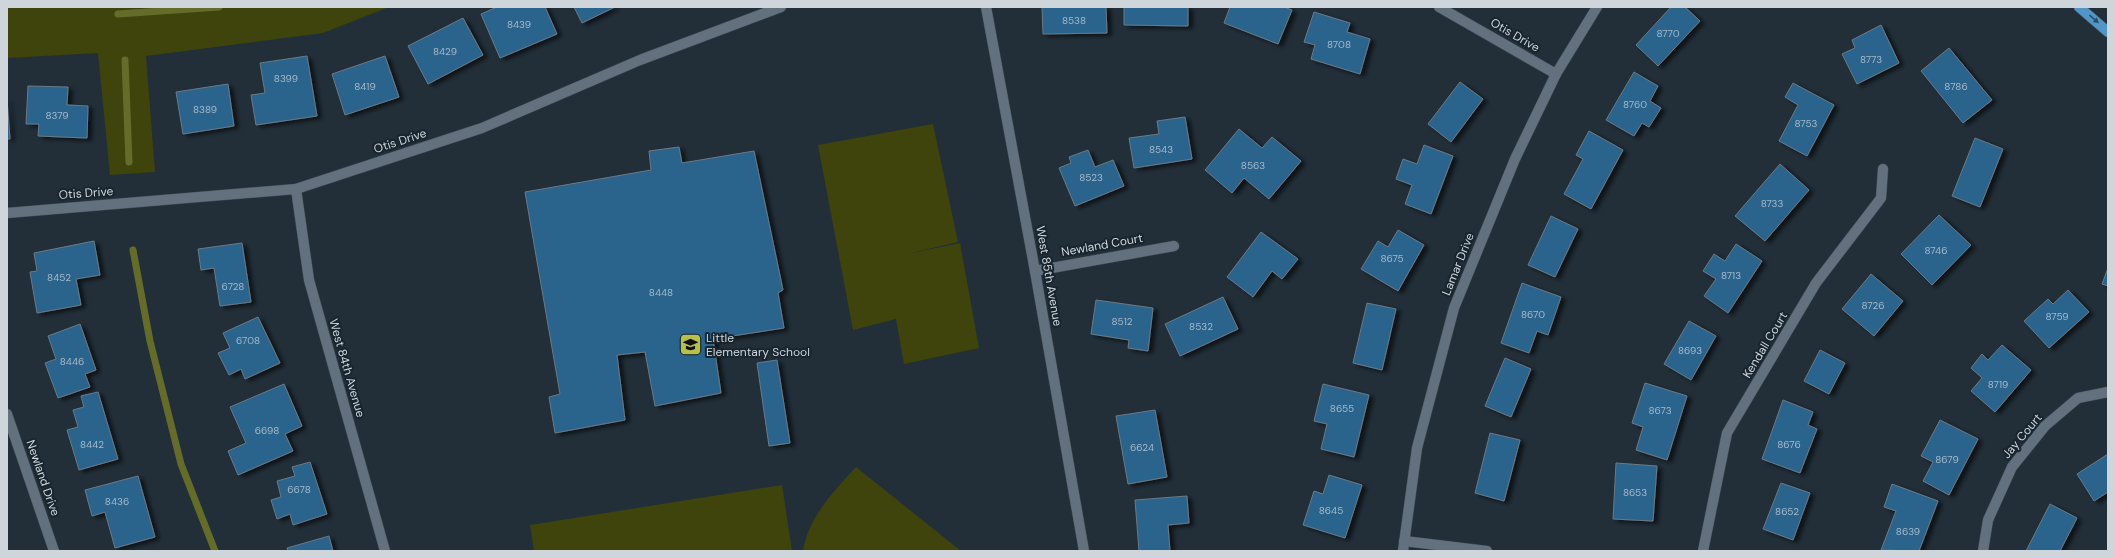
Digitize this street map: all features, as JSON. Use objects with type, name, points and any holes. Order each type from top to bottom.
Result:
[{"type":"main road","points":[[2079,7],[2108,32]]},
{"type":"street","name":"Otis Drive","points":[[7,213],[296,189],[482,128],[640,60],[780,7]]},
{"type":"street","name":"West 85th Avenue","points":[[986,7],[1035,271],[1084,551]]},
{"type":"street","name":"Otis Drive","points":[[1439,7],[1556,74]]},
{"type":"street","name":"Lamar Drive","points":[[1404,546],[1417,448],[1454,308],[1515,159],[1556,74],[1597,7]]},
{"type":"street","name":"Kendall Court","points":[[1703,551],[1727,433],[1816,283],[1881,198],[1882,169]]},
{"type":"street","name":"West 84th Avenue","points":[[296,189],[309,280],[385,551]]},
{"type":"street","name":"Newland Court","points":[[1035,271],[1174,246]]},
{"type":"street","name":"Jay Court","points":[[1983,551],[1988,520],[2012,467],[2045,426],[2078,398],[2108,392]]},
{"type":"street","name":"Newland Drive","points":[[7,414],[54,551]]},
{"type":"street","points":[[1404,546],[1487,551]]},
{"type":"green space","points":[[7,7],[389,7],[323,33],[146,56],[155,172],[110,175],[98,53],[7,58]]},
{"type":"green space","points":[[933,124],[958,242],[907,254],[960,243],[979,348],[904,364],[896,319],[853,330],[818,145]]},
{"type":"green space","points":[[856,467],[961,551],[803,551],[810,527],[816,516],[831,495]]},
{"type":"green space","points":[[782,485],[792,551],[534,551],[530,525]]},
{"type":"building","points":[[497,7],[545,7],[557,34],[500,58],[481,14]]},
{"type":"building","points":[[574,7],[615,7],[582,23]]},
{"type":"building","points":[[1042,7],[1106,7],[1107,33],[1043,34]]},
{"type":"building","points":[[1124,7],[1188,7],[1188,26],[1124,25]]},
{"type":"building","points":[[1230,7],[1284,7],[1292,10],[1278,44],[1224,23]]},
{"type":"building","points":[[1671,7],[1685,7],[1700,21],[1658,66],[1636,45]]},
{"type":"building","points":[[1314,12],[1350,23],[1347,32],[1370,39],[1360,74],[1311,59],[1315,45],[1304,42]]},
{"type":"building","points":[[463,18],[483,55],[428,84],[408,46]]},
{"type":"building","points":[[1881,25],[1899,63],[1857,84],[1842,54],[1855,48],[1852,40]]},
{"type":"building","points":[[1949,48],[1992,100],[1963,123],[1921,71]]},
{"type":"building","points":[[307,56],[317,116],[256,125],[251,95],[265,93],[260,63]]},
{"type":"building","points":[[385,56],[399,97],[345,115],[332,74]]},
{"type":"building","points":[[1634,72],[1658,86],[1650,101],[1661,108],[1649,127],[1642,123],[1634,136],[1606,120]]},
{"type":"building","points":[[1460,82],[1483,99],[1451,142],[1428,124]]},
{"type":"building","points":[[1793,83],[1834,105],[1807,156],[1779,141],[1798,105],[1785,97]]},
{"type":"building","points":[[228,84],[234,126],[183,134],[176,92]]},
{"type":"building","points":[[28,86],[68,87],[67,105],[88,106],[87,138],[38,136],[39,124],[26,124]]},
{"type":"building","points":[[7,99],[10,139],[7,139]]},
{"type":"building","points":[[1185,117],[1192,159],[1134,168],[1129,138],[1159,134],[1157,121]]},
{"type":"building","points":[[1239,129],[1262,148],[1272,137],[1301,161],[1269,199],[1244,178],[1232,193],[1205,170]]},
{"type":"building","points":[[1589,131],[1623,150],[1591,209],[1564,194],[1583,159],[1576,155]]},
{"type":"building","points":[[1975,138],[2003,149],[1980,207],[1952,196]]},
{"type":"building","points":[[1424,145],[1453,156],[1431,214],[1405,204],[1412,185],[1396,179],[1403,159],[1417,164]]},
{"type":"building","points":[[679,147],[682,163],[754,151],[783,290],[778,293],[784,328],[713,339],[721,393],[655,406],[645,352],[617,355],[625,420],[555,433],[549,397],[560,394],[525,192],[651,170],[649,151]]},
{"type":"building","points":[[1088,150],[1095,167],[1113,160],[1124,186],[1075,206],[1059,168],[1071,163],[1069,157]]},
{"type":"building","points":[[1780,164],[1809,190],[1765,241],[1735,216]]},
{"type":"building","points":[[1939,215],[1971,245],[1932,285],[1901,254]]},
{"type":"building","points":[[1551,216],[1578,229],[1555,277],[1528,265]]},
{"type":"building","points":[[1398,230],[1424,245],[1398,291],[1361,269],[1378,241],[1388,247]]},
{"type":"building","points":[[1261,232],[1298,259],[1282,279],[1272,271],[1253,297],[1227,277]]},
{"type":"building","points":[[94,241],[100,275],[76,279],[81,305],[37,313],[30,272],[37,271],[34,253]]},
{"type":"building","points":[[242,243],[251,302],[220,306],[214,268],[201,270],[198,249]]},
{"type":"building","points":[[1736,244],[1762,261],[1728,313],[1704,296],[1716,279],[1703,271],[1714,254],[1725,261]]},
{"type":"building","points":[[2108,268],[2108,286],[2102,284]]},
{"type":"building","points":[[1871,274],[1903,301],[1874,336],[1842,309]]},
{"type":"building","points":[[1522,283],[1561,297],[1548,335],[1537,331],[1529,353],[1501,343]]},
{"type":"building","points":[[2068,290],[2089,312],[2049,348],[2024,321],[2048,299],[2053,304]]},
{"type":"building","points":[[1223,297],[1238,329],[1180,356],[1165,324]]},
{"type":"building","points":[[1096,300],[1153,308],[1148,351],[1128,348],[1129,340],[1091,334]]},
{"type":"building","points":[[1367,303],[1396,309],[1382,370],[1353,363]]},
{"type":"building","points":[[258,317],[280,363],[245,379],[241,369],[229,375],[218,353],[230,348],[223,333]]},
{"type":"building","points":[[1689,321],[1716,336],[1691,380],[1664,364]]},
{"type":"building","points":[[80,324],[96,370],[85,374],[90,387],[58,398],[45,363],[56,359],[48,336]]},
{"type":"building","points":[[2002,345],[2031,370],[1995,412],[1971,391],[1982,378],[1971,368],[1982,354],[1988,360]]},
{"type":"building","points":[[1820,350],[1845,363],[1829,394],[1804,381]]},
{"type":"building","points":[[1505,358],[1531,369],[1511,417],[1485,406]]},
{"type":"building","points":[[777,360],[790,443],[769,446],[757,363]]},
{"type":"building","points":[[1645,383],[1687,396],[1667,460],[1636,450],[1643,427],[1632,423]]},
{"type":"building","points":[[284,384],[302,426],[285,434],[293,451],[238,475],[228,451],[246,443],[230,407]]},
{"type":"building","points":[[1323,384],[1369,395],[1354,457],[1321,449],[1327,424],[1314,421]]},
{"type":"building","points":[[98,392],[118,459],[79,470],[67,430],[78,427],[73,410],[84,407],[81,396]]},
{"type":"building","points":[[1783,400],[1813,412],[1808,425],[1817,429],[1800,473],[1762,459]]},
{"type":"building","points":[[1155,410],[1167,477],[1128,484],[1116,416]]},
{"type":"building","points":[[1940,420],[1978,439],[1949,495],[1923,481],[1933,462],[1921,456]]},
{"type":"building","points":[[1490,433],[1520,440],[1504,501],[1475,493]]},
{"type":"building","points":[[2108,454],[2108,492],[2094,501],[2077,474]]},
{"type":"building","points":[[310,462],[327,514],[293,525],[290,514],[277,519],[271,500],[281,497],[277,481],[295,476],[292,467]]},
{"type":"building","points":[[1616,463],[1657,466],[1653,521],[1613,519]]},
{"type":"building","points":[[1329,475],[1362,485],[1345,538],[1303,525],[1314,491],[1323,494]]},
{"type":"building","points":[[138,476],[155,537],[115,548],[105,512],[92,516],[85,490]]},
{"type":"building","points":[[1781,483],[1810,493],[1793,540],[1763,529]]},
{"type":"building","points":[[1892,484],[1938,501],[1919,551],[1881,550],[1896,511],[1884,507]]},
{"type":"building","points":[[1187,496],[1189,523],[1168,525],[1170,551],[1139,551],[1135,500]]},
{"type":"building","points":[[2050,504],[2077,518],[2060,551],[2026,551]]},
{"type":"building","points":[[329,536],[333,551],[288,551],[287,548]]},
{"type":"waterway","points":[[118,14],[219,7]]},
{"type":"waterway","points":[[125,60],[129,162]]},
{"type":"waterway","points":[[133,250],[150,341],[181,464],[215,551]]},
{"type":"place","name":"Little Elementary School","points":[[690,345]]}]
